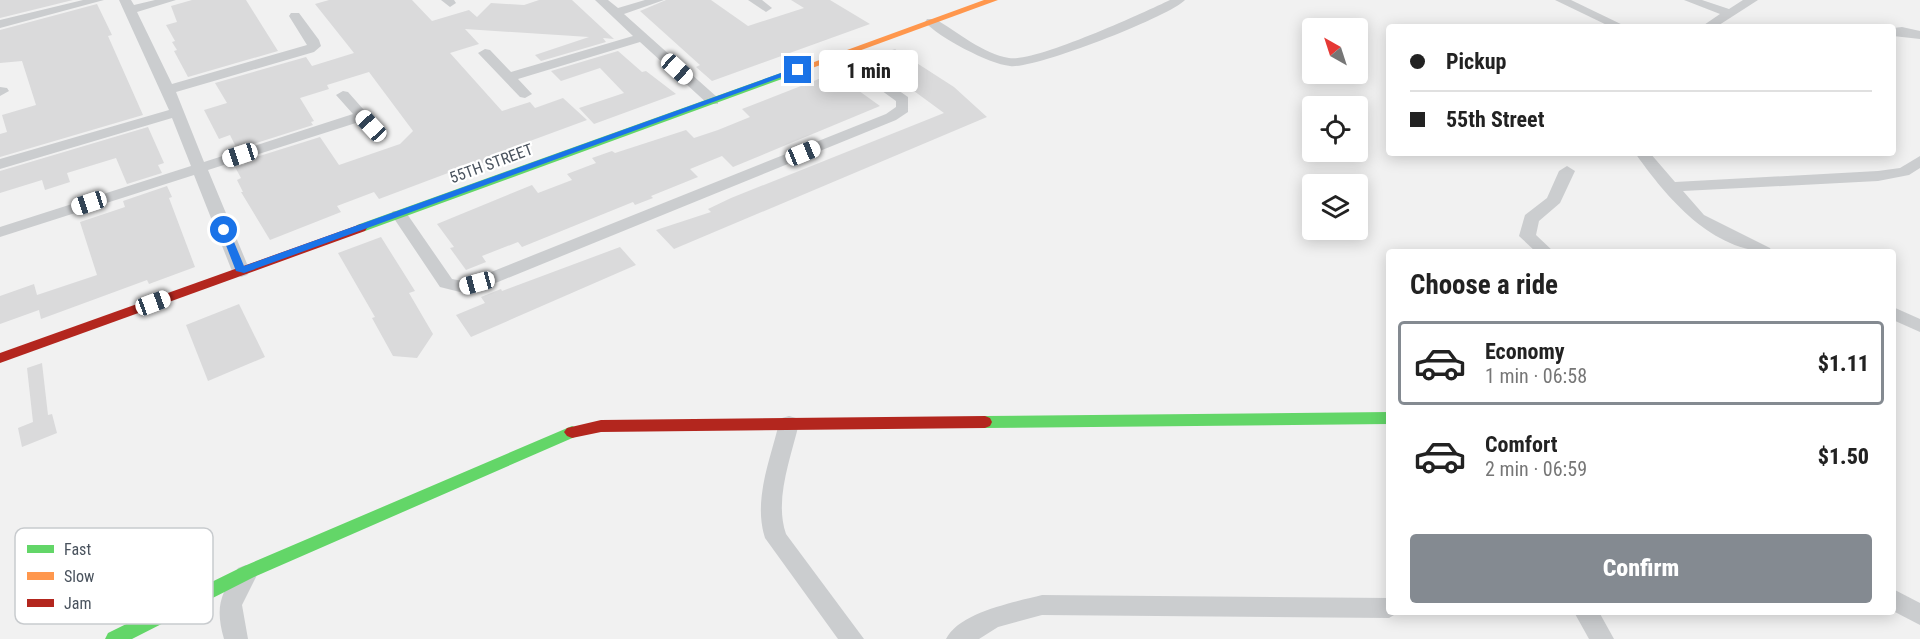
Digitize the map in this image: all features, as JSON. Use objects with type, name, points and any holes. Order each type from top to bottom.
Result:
[{"type":"street","points":[[0,24],[98,0]]},
{"type":"street","points":[[170,0],[127,5],[168,90],[241,271]]},
{"type":"street","points":[[601,0],[713,101]]},
{"type":"street","points":[[616,13],[658,0]]},
{"type":"street","points":[[754,0],[765,8]]},
{"type":"street","name":"55TH STREET","points":[[0,358],[993,0]]},
{"type":"street","points":[[931,21],[992,57],[1016,63],[1126,25],[1179,0]]},
{"type":"street","points":[[1561,0],[1614,24]]},
{"type":"street","points":[[1690,0],[1730,13]]},
{"type":"street","points":[[1712,24],[1752,0]]},
{"type":"street","points":[[168,90],[309,49],[314,46],[314,40],[295,16]]},
{"type":"street","points":[[1896,32],[1920,35]]},
{"type":"street","points":[[510,77],[642,37]]},
{"type":"street","points":[[485,53],[525,94]]},
{"type":"street","points":[[399,214],[446,283],[464,287],[492,278],[891,117],[903,109],[905,104],[903,100],[840,54]]},
{"type":"street","points":[[343,94],[380,135]]},
{"type":"street","points":[[0,164],[176,112]]},
{"type":"street","points":[[0,232],[362,116]]},
{"type":"street","points":[[1644,156],[1698,219],[1758,249]]},
{"type":"street","points":[[1670,187],[1878,176],[1904,172],[1920,160]]},
{"type":"street","points":[[1542,249],[1527,236],[1531,219],[1554,200],[1567,171]]},
{"type":"street","points":[[1896,314],[1920,326]]},
{"type":"street","points":[[213,590],[248,572],[570,432],[601,426],[1386,418]]},
{"type":"street","points":[[789,423],[771,500],[770,519],[776,538],[852,639]]},
{"type":"street","points":[[236,639],[228,615],[229,604],[248,572]]},
{"type":"street","points":[[1896,601],[1920,615]]},
{"type":"street","points":[[958,639],[992,618],[1042,605],[1386,608]]},
{"type":"street","points":[[1588,615],[1602,639]]},
{"type":"street","points":[[114,639],[144,624]]},
{"type":"building","points":[[0,0],[73,0],[0,18]]},
{"type":"building","points":[[192,0],[246,0],[278,51],[188,77],[174,51],[177,50],[172,42],[175,41],[166,25],[177,22],[171,6]]},
{"type":"building","points":[[329,0],[412,0],[432,21],[469,10],[477,17],[491,3],[524,5],[539,0],[572,0],[614,39],[603,38],[606,42],[541,61],[535,55],[589,37],[465,29],[479,44],[450,53],[502,111],[530,102],[535,108],[563,98],[587,120],[530,141],[533,144],[379,199],[374,192],[337,206],[341,212],[270,240],[241,192],[243,192],[237,180],[241,178],[235,167],[245,164],[244,161],[320,137],[339,165],[400,144],[413,131],[369,72],[327,85],[329,89],[300,98],[314,121],[311,122],[313,125],[237,149],[230,135],[219,139],[204,110],[227,103],[215,83],[306,57],[312,66],[354,53],[315,4]]},
{"type":"building","points":[[666,0],[711,0],[748,26],[804,8],[791,0],[830,0],[870,24],[712,81],[696,67],[700,65],[640,11]]},
{"type":"building","points":[[97,4],[112,35],[108,36],[143,115],[0,157],[0,134],[7,132],[2,115],[36,105],[22,61],[0,63],[0,30]]},
{"type":"building","points":[[895,49],[954,87],[987,117],[674,249],[656,230],[711,212],[708,209],[731,198],[944,113],[869,58]]},
{"type":"building","points":[[618,51],[642,72],[646,71],[676,94],[594,124],[579,108],[624,93],[600,68],[561,81],[551,71]]},
{"type":"building","points":[[834,73],[880,106],[733,167],[722,156],[690,169],[698,177],[651,196],[653,198],[635,205],[633,202],[522,247],[518,242],[482,256],[486,262],[466,270],[450,248],[454,247],[437,224],[532,185],[538,193],[572,180],[567,174],[596,163],[592,158],[612,151],[615,153],[686,130],[694,138],[718,130],[750,117],[742,109]]},
{"type":"building","points":[[148,127],[164,163],[158,165],[162,173],[127,184],[116,158],[67,173],[70,182],[45,190],[42,180],[0,193],[0,171]]},
{"type":"building","points":[[167,186],[172,197],[169,198],[195,267],[149,284],[147,280],[41,319],[39,310],[0,324],[0,296],[34,284],[37,295],[97,275],[80,222],[125,207],[123,201]]},
{"type":"building","points":[[381,237],[415,291],[409,293],[433,334],[417,358],[393,356],[372,318],[375,317],[338,253]]},
{"type":"building","points":[[620,247],[636,265],[471,337],[456,315],[485,303],[481,297]]},
{"type":"building","points":[[239,304],[265,357],[208,381],[186,325]]},
{"type":"building","points":[[42,363],[48,415],[52,414],[57,433],[22,447],[18,428],[33,422],[27,368]]},
{"type":"traffic: fast","points":[[361,228],[789,73]]},
{"type":"traffic: fast","points":[[985,422],[1386,418]]},
{"type":"traffic: fast","points":[[213,590],[248,572],[572,432]]},
{"type":"traffic: fast","points":[[114,639],[144,624]]},
{"type":"traffic: slow","points":[[789,73],[993,0]]},
{"type":"traffic: jam","points":[[0,358],[361,228]]},
{"type":"traffic: jam","points":[[572,432],[601,426],[985,422]]},
{"type":"route","points":[[224,230],[241,271],[798,70]]}]
